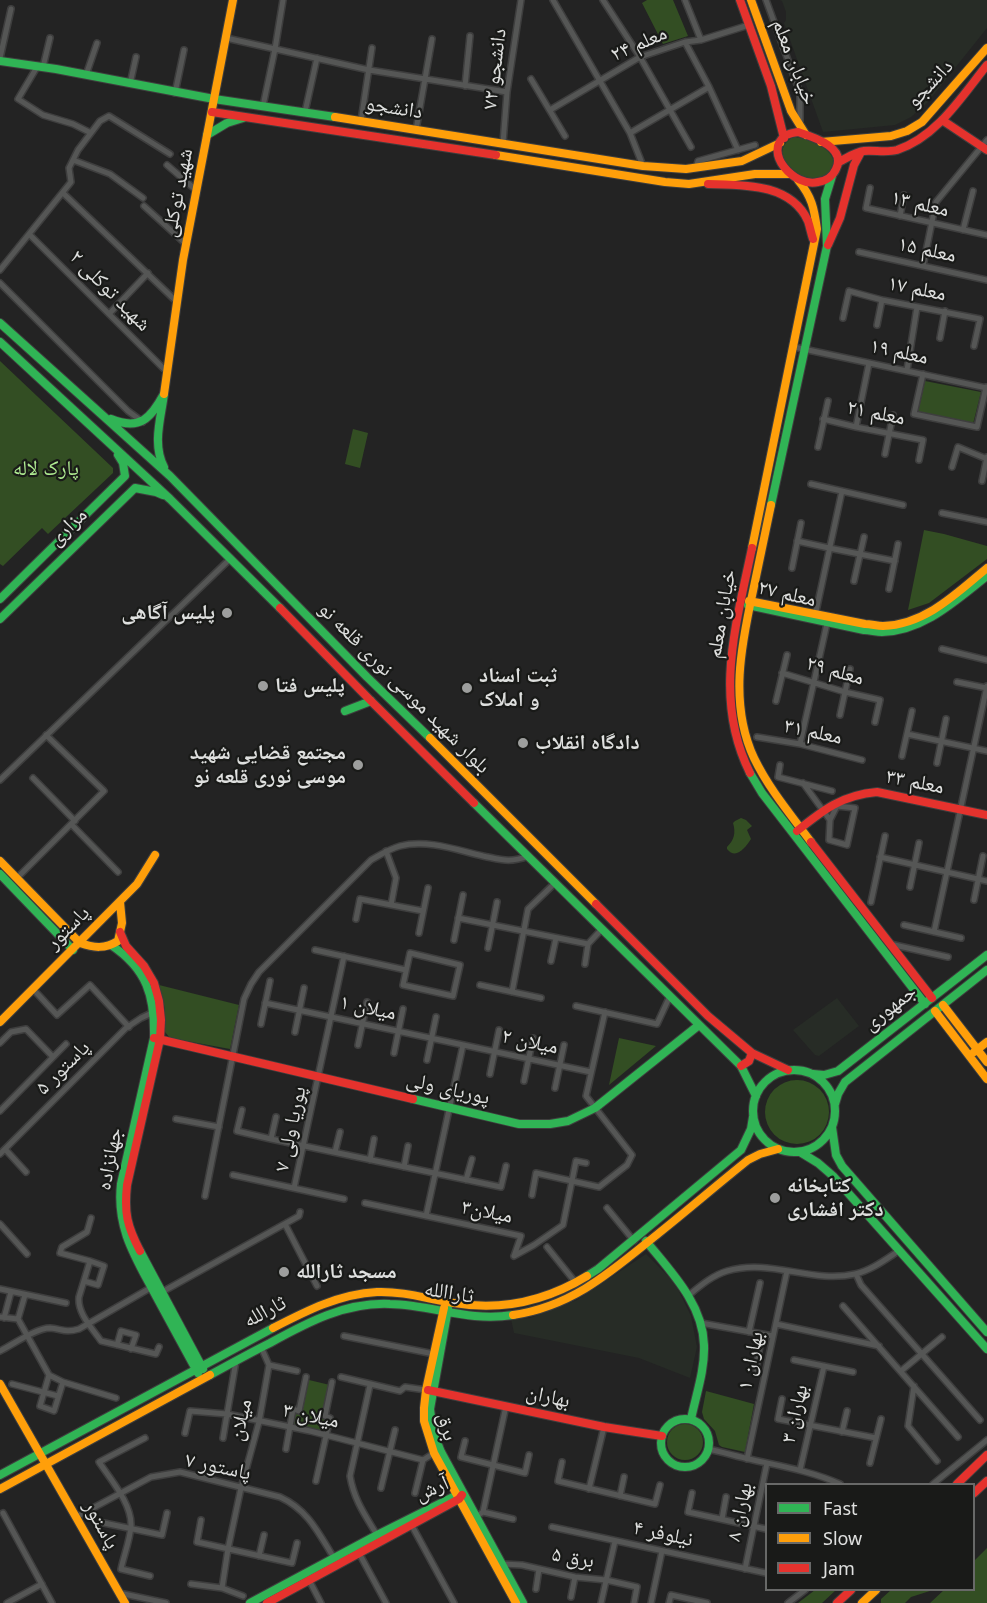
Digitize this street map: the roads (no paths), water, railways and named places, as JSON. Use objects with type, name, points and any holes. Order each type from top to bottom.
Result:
[{"type":"main road","name":"شهید توکلی","points":[[170,476],[160,463],[158,454],[166,372],[186,243],[233,0]]},
{"type":"main road","name":"خیابان معلم","points":[[740,0],[782,122],[782,141]]},
{"type":"main road","name":"خیابان معلم","points":[[751,0],[791,111],[806,135]]},
{"type":"main road","name":"دانشجو","points":[[821,142],[891,136],[907,131],[922,122],[987,48]]},
{"type":"main road","points":[[978,58],[987,64]]},
{"type":"main road","name":"دانشجو","points":[[0,60],[175,93],[643,166],[686,169],[742,161],[782,141]]},
{"type":"main road","name":"دانشجو","points":[[838,162],[861,152],[893,151],[913,144],[942,120],[987,64]]},
{"type":"main road","points":[[770,82],[780,80]]},
{"type":"main road","name":"دانشجو","points":[[212,112],[665,182],[689,184],[744,175],[789,174]]},
{"type":"main road","points":[[207,135],[227,123],[248,117]]},
{"type":"main road","points":[[942,120],[985,146]]},
{"type":"main road","points":[[794,133],[806,135],[821,142],[836,153],[838,162],[837,169],[832,176],[823,182],[807,183],[798,180],[781,164],[778,156],[782,141],[786,136],[794,133]]},
{"type":"main road","points":[[827,246],[840,218],[854,165],[861,152]]},
{"type":"main road","points":[[742,161],[744,175]]},
{"type":"main road","name":"خیابان معلم","points":[[832,176],[825,198],[827,246],[740,659],[739,705],[744,730],[761,774],[932,998]]},
{"type":"main road","name":"خیابان معلم","points":[[798,180],[808,192],[815,212],[817,229],[732,649],[729,670],[730,706],[735,732],[753,779],[925,1004]]},
{"type":"main road","points":[[689,184],[755,186],[777,192],[795,203],[805,214],[811,227],[814,245]]},
{"type":"main road","name":"بلوار شهید موسی نوری قلعه نو","points":[[0,323],[170,476],[367,677],[699,1007],[752,1053],[788,1070]]},
{"type":"main road","points":[[3,345],[15,337]]},
{"type":"main road","name":"بلوار شهید موسی نوری قلعه نو","points":[[3,345],[231,558],[371,701],[741,1065],[756,1096]]},
{"type":"main road","points":[[100,412],[115,421],[127,424],[143,422],[152,414],[164,394]]},
{"type":"main road","points":[[115,448],[123,463],[125,476],[131,480],[135,488],[156,492],[170,499]]},
{"type":"main road","points":[[0,599],[125,476]]},
{"type":"main road","name":"مزاری","points":[[0,619],[135,488]]},
{"type":"main road","points":[[828,619],[883,626],[913,620],[930,612],[987,568]]},
{"type":"main road","points":[[828,619],[864,630],[883,632],[915,626],[933,617],[987,576]]},
{"type":"main road","name":"معلم ۲۷","points":[[741,601],[828,619]]},
{"type":"main road","points":[[345,711],[371,701]]},
{"type":"main road","name":"معلم ۳۳","points":[[793,834],[831,804],[862,792],[877,792],[987,815]]},
{"type":"main road","name":"پاستور","points":[[0,1022],[137,884],[155,855]]},
{"type":"main road","points":[[0,861],[80,943],[91,947],[111,945],[118,941],[122,923],[120,902]]},
{"type":"main road","points":[[0,874],[73,950]]},
{"type":"main road","name":"جهانزاده","points":[[120,932],[122,942],[146,968],[155,984],[161,1016],[121,1184],[119,1201],[121,1220],[125,1234],[205,1378]]},
{"type":"main road","name":"جهانزاده","points":[[111,945],[126,955],[143,975],[151,993],[157,1039]]},
{"type":"main road","name":"جمهوری","points":[[809,1073],[824,1075],[838,1071],[987,955]]},
{"type":"main road","name":"جمهوری","points":[[834,1106],[845,1082],[987,970]]},
{"type":"main road","points":[[943,1005],[982,1051],[987,1062]]},
{"type":"main road","points":[[935,1011],[987,1079]]},
{"type":"main road","name":"پوریای ولی","points":[[157,1039],[519,1124],[543,1126],[566,1123],[596,1108],[699,1024]]},
{"type":"main road","points":[[971,1058],[982,1051],[987,1042]]},
{"type":"main road","points":[[741,1065],[748,1062],[752,1053]]},
{"type":"main road","points":[[832,1127],[819,1144],[810,1149],[800,1152],[778,1149],[761,1137],[756,1127],[753,1117],[756,1096],[768,1079],[788,1070],[809,1073],[826,1086],[834,1106],[832,1127],[836,1155],[842,1166],[987,1332]]},
{"type":"main road","name":"ثارالله","points":[[0,1475],[306,1311],[330,1301],[357,1294],[378,1292],[400,1293],[468,1305],[493,1306],[524,1303],[551,1295],[598,1269],[741,1150],[753,1117]]},
{"type":"main road","name":"ثاراالله","points":[[0,1489],[261,1347],[333,1311],[379,1303],[399,1304],[467,1316],[494,1317],[526,1314],[555,1305],[581,1293],[604,1278],[748,1160],[778,1149]]},
{"type":"main road","points":[[800,1152],[833,1176],[987,1348]]},
{"type":"main road","points":[[641,1235],[688,1295],[701,1323],[704,1345],[691,1419]]},
{"type":"main road","points":[[445,1312],[447,1301]]},
{"type":"main road","name":"برق","points":[[445,1312],[434,1354],[429,1390],[433,1432],[460,1495],[516,1603]]},
{"type":"main road","name":"برق","points":[[445,1312],[424,1408],[427,1434],[434,1453],[460,1495],[479,1514],[524,1603]]},
{"type":"main road","points":[[0,1386],[40,1454]]},
{"type":"main road","name":"بهاران","points":[[429,1390],[662,1436]]},
{"type":"main road","points":[[691,1419],[698,1422],[707,1434],[708,1449],[705,1456],[694,1465],[679,1466],[672,1463],[663,1451],[662,1436],[670,1424],[676,1420],[691,1419]]},
{"type":"main road","name":"پاستور","points":[[40,1454],[125,1603]]},
{"type":"main road","points":[[959,1483],[987,1455]]},
{"type":"main road","points":[[975,1492],[987,1480]]},
{"type":"main road","name":"آرش","points":[[267,1603],[309,1580],[335,1561],[358,1553],[379,1538],[411,1524],[460,1495]]},
{"type":"main road","name":"آرش","points":[[250,1603],[460,1495]]},
{"type":"main road","points":[[837,1603],[850,1591]]},
{"type":"main road","points":[[862,1603],[875,1591]]},
{"type":"street","points":[[263,106],[283,0]]},
{"type":"street","name":"دانشجو ۷۲","points":[[503,143],[507,92],[521,0]]},
{"type":"street","points":[[553,0],[630,134],[643,166]]},
{"type":"street","points":[[603,0],[640,57],[691,147]]},
{"type":"street","points":[[685,0],[701,40]]},
{"type":"street","points":[[766,0],[800,93],[800,125]]},
{"type":"street","points":[[0,60],[11,9]]},
{"type":"street","name":"معلم ۲۴","points":[[550,110],[640,57],[749,25]]},
{"type":"street","points":[[465,86],[470,36]]},
{"type":"street","points":[[50,38],[40,67],[18,99],[43,115],[73,124],[91,133]]},
{"type":"street","points":[[226,38],[369,70],[507,92]]},
{"type":"street","points":[[416,130],[432,39]]},
{"type":"street","points":[[685,42],[738,150]]},
{"type":"street","points":[[86,75],[97,43]]},
{"type":"street","points":[[361,121],[372,48]]},
{"type":"street","points":[[175,93],[184,50]]},
{"type":"street","points":[[130,84],[136,57]]},
{"type":"street","points":[[305,112],[317,58]]},
{"type":"street","points":[[531,79],[565,136]]},
{"type":"street","points":[[630,134],[709,87]]},
{"type":"street","points":[[0,270],[71,182],[69,168],[78,150],[100,121],[109,116],[170,154]]},
{"type":"street","points":[[696,168],[698,161],[755,145]]},
{"type":"street","points":[[923,266],[936,202],[985,146]]},
{"type":"street","points":[[73,160],[110,174],[143,198]]},
{"type":"street","points":[[167,165],[196,190]]},
{"type":"street","name":"معلم ۱۳","points":[[870,188],[866,208],[987,235]]},
{"type":"street","points":[[963,230],[972,191]]},
{"type":"street","points":[[63,193],[177,302]]},
{"type":"street","points":[[900,216],[904,195]]},
{"type":"street","points":[[144,206],[186,243]]},
{"type":"street","name":"شهید توکلی ۲","points":[[29,234],[166,372]]},
{"type":"street","name":"معلم ۱۵","points":[[859,252],[987,280]]},
{"type":"street","points":[[109,314],[148,273]]},
{"type":"street","points":[[0,283],[128,411],[143,422]]},
{"type":"street","name":"معلم ۱۷","points":[[843,318],[849,291],[882,300],[945,311],[980,319],[974,346]]},
{"type":"street","points":[[877,325],[882,300]]},
{"type":"street","points":[[907,370],[917,307]]},
{"type":"street","points":[[940,338],[945,311]]},
{"type":"street","name":"معلم ۱۹","points":[[794,347],[986,388]]},
{"type":"street","points":[[856,427],[869,363]]},
{"type":"street","points":[[923,374],[915,414],[977,427],[986,388]]},
{"type":"street","points":[[818,447],[828,401]]},
{"type":"street","points":[[885,454],[893,415]]},
{"type":"street","name":"معلم ۲۱","points":[[823,419],[923,440],[919,460]]},
{"type":"street","points":[[952,468],[958,447],[987,458],[982,482]]},
{"type":"street","points":[[811,484],[903,505]]},
{"type":"street","points":[[815,616],[842,491]]},
{"type":"street","points":[[942,513],[987,522]]},
{"type":"street","points":[[792,568],[801,523]]},
{"type":"street","points":[[854,581],[864,537]]},
{"type":"street","points":[[797,541],[895,561]]},
{"type":"street","points":[[889,589],[898,544]]},
{"type":"street","points":[[0,780],[231,558]]},
{"type":"street","points":[[800,744],[828,619]]},
{"type":"street","points":[[942,649],[987,660]]},
{"type":"street","points":[[777,701],[787,655]]},
{"type":"street","points":[[840,715],[850,669]]},
{"type":"street","name":"معلم ۲۹","points":[[782,673],[880,700],[874,722]]},
{"type":"street","points":[[934,932],[987,687],[957,682]]},
{"type":"street","points":[[902,756],[912,711]]},
{"type":"street","points":[[937,763],[946,719]]},
{"type":"street","points":[[907,734],[987,751]]},
{"type":"street","points":[[17,878],[104,791],[46,735]]},
{"type":"street","name":"معلم ۳۱","points":[[757,737],[800,744],[862,760]]},
{"type":"street","points":[[780,765],[778,777],[832,791]]},
{"type":"street","points":[[33,778],[118,872]]},
{"type":"street","points":[[803,783],[830,820],[829,840],[847,845],[855,808],[837,806],[830,820]]},
{"type":"street","points":[[871,902],[885,836]]},
{"type":"street","points":[[205,1196],[244,999],[259,972],[371,860],[386,851],[401,845],[419,843],[513,862],[529,856]]},
{"type":"street","points":[[910,887],[919,843]]},
{"type":"street","points":[[386,851],[396,878],[391,905]]},
{"type":"street","points":[[974,900],[983,856]]},
{"type":"street","points":[[880,857],[987,881]]},
{"type":"street","points":[[512,992],[528,909],[555,883]]},
{"type":"street","points":[[419,933],[428,888]]},
{"type":"street","points":[[454,940],[463,895]]},
{"type":"street","points":[[356,918],[360,898],[423,911]]},
{"type":"street","points":[[488,948],[498,902]]},
{"type":"street","points":[[458,918],[588,944]]},
{"type":"street","points":[[904,925],[961,938]]},
{"type":"street","points":[[585,964],[588,944],[603,929]]},
{"type":"street","points":[[551,961],[556,938]]},
{"type":"street","points":[[890,944],[948,957]]},
{"type":"street","points":[[315,950],[406,970]]},
{"type":"street","points":[[410,954],[460,965],[453,996],[403,985],[406,970],[410,954]]},
{"type":"street","name":"پوریا ولی ۷","points":[[294,1188],[344,956]]},
{"type":"street","points":[[261,1024],[270,981]]},
{"type":"street","points":[[33,989],[57,1015],[90,985],[129,1027]]},
{"type":"street","points":[[480,985],[541,998]]},
{"type":"street","points":[[295,1032],[304,988]]},
{"type":"street","points":[[576,1006],[657,1024],[670,996]]},
{"type":"street","points":[[358,1045],[367,1002]]},
{"type":"street","name":"میلان ۱","points":[[265,1003],[463,1045]]},
{"type":"street","points":[[394,1053],[403,1010]]},
{"type":"street","name":"پاستور ۵","points":[[0,1154],[129,1027],[154,1012]]},
{"type":"street","points":[[532,1195],[536,1173],[599,1187],[627,1166],[632,1155],[586,1095],[605,1012]]},
{"type":"street","points":[[427,1060],[436,1017]]},
{"type":"street","points":[[0,1043],[11,1032],[26,1029],[53,1057]]},
{"type":"street","points":[[490,1074],[499,1030]]},
{"type":"street","points":[[524,1082],[533,1038]]},
{"type":"street","points":[[0,1111],[66,1044]]},
{"type":"street","points":[[365,1203],[426,1216],[463,1045]]},
{"type":"street","name":"میلان ۲","points":[[463,1045],[591,1072]]},
{"type":"street","points":[[555,1088],[564,1045]]},
{"type":"street","points":[[242,1110],[237,1131],[303,1146],[501,1187],[506,1166]]},
{"type":"street","points":[[271,1139],[276,1117]]},
{"type":"street","points":[[176,1119],[219,1128]]},
{"type":"street","points":[[335,1152],[340,1132]]},
{"type":"street","points":[[370,1160],[374,1139]]},
{"type":"street","points":[[404,1167],[408,1146]]},
{"type":"street","points":[[5,1149],[26,1172]]},
{"type":"street","points":[[466,1180],[471,1159]]},
{"type":"street","points":[[572,1180],[576,1161],[586,1163]]},
{"type":"street","points":[[233,1175],[344,1198]]},
{"type":"street","name":"میلان۳","points":[[426,1216],[521,1236],[514,1256],[563,1225],[572,1180]]},
{"type":"street","points":[[608,1208],[634,1241]]},
{"type":"street","points":[[0,1352],[41,1330],[49,1328],[69,1332],[79,1329],[285,1224],[299,1216],[300,1212]]},
{"type":"street","points":[[84,1281],[99,1285],[104,1266],[60,1253],[62,1247],[87,1232],[91,1218]]},
{"type":"street","points":[[0,1224],[27,1254]]},
{"type":"street","points":[[285,1224],[317,1286]]},
{"type":"street","points":[[547,1247],[576,1283]]},
{"type":"street","points":[[688,1295],[725,1272],[749,1266],[834,1277],[856,1274],[873,1267],[900,1250]]},
{"type":"street","points":[[90,1261],[78,1303],[80,1310],[101,1341],[156,1354],[159,1347]]},
{"type":"street","name":"بهاران ۱","points":[[747,1459],[787,1271]]},
{"type":"street","points":[[856,1274],[861,1285],[980,1420]]},
{"type":"street","points":[[749,1332],[760,1283]]},
{"type":"street","points":[[0,1289],[66,1303]]},
{"type":"street","points":[[11,1292],[2,1317],[18,1318]]},
{"type":"street","points":[[25,1295],[18,1318],[49,1375],[63,1382],[116,1398]]},
{"type":"street","points":[[843,1306],[958,1437]]},
{"type":"street","points":[[701,1323],[773,1336]]},
{"type":"street","points":[[776,1324],[879,1346]]},
{"type":"street","points":[[117,1345],[121,1331],[136,1335],[131,1349]]},
{"type":"street","points":[[756,1369],[762,1334]]},
{"type":"street","points":[[344,1336],[434,1354]]},
{"type":"street","points":[[901,1371],[942,1337]]},
{"type":"street","points":[[261,1347],[269,1365],[297,1371]]},
{"type":"street","points":[[794,1360],[853,1372]]},
{"type":"street","points":[[223,1438],[236,1361]]},
{"type":"street","name":"میلان","points":[[222,1588],[228,1549],[259,1422],[269,1365]]},
{"type":"street","name":"بهاران ۳","points":[[800,1470],[824,1366]]},
{"type":"street","points":[[49,1375],[40,1406],[54,1411],[63,1382]]},
{"type":"street","points":[[286,1449],[293,1409],[299,1411],[306,1377]]},
{"type":"street","points":[[342,1377],[400,1391],[405,1387],[429,1390]]},
{"type":"street","points":[[316,1481],[330,1418],[325,1416],[332,1382]]},
{"type":"street","points":[[12,1384],[58,1396]]},
{"type":"street","points":[[370,1385],[350,1476],[360,1507],[379,1538]]},
{"type":"street","points":[[914,1386],[908,1426],[937,1461]]},
{"type":"street","points":[[782,1399],[778,1419],[876,1438]]},
{"type":"street","points":[[506,1406],[479,1514],[513,1520]]},
{"type":"street","name":"میلان ۳","points":[[185,1433],[190,1411],[227,1414],[327,1435],[423,1460]]},
{"type":"street","points":[[842,1432],[847,1412]]},
{"type":"street","points":[[870,1463],[881,1419]]},
{"type":"street","points":[[589,1489],[604,1426]]},
{"type":"street","points":[[381,1488],[395,1431]]},
{"type":"street","points":[[145,1438],[99,1462],[121,1494],[131,1519],[121,1569],[150,1576]]},
{"type":"street","points":[[935,1483],[987,1440]]},
{"type":"street","points":[[465,1441],[461,1457],[525,1473],[529,1455]]},
{"type":"street","points":[[708,1449],[800,1470],[825,1477],[836,1483]]},
{"type":"street","points":[[415,1493],[423,1460],[434,1453]]},
{"type":"street","points":[[971,1454],[987,1455]]},
{"type":"street","points":[[562,1462],[558,1481],[589,1489],[655,1504],[660,1485]]},
{"type":"street","name":"بهاران ۸","points":[[745,1569],[767,1463]]},
{"type":"street","name":"پاستور ۷","points":[[76,1517],[151,1478],[180,1472],[280,1497],[297,1506],[312,1522],[335,1561]]},
{"type":"street","points":[[620,1496],[624,1477]]},
{"type":"street","points":[[692,1493],[688,1512],[765,1529]]},
{"type":"street","points":[[722,1519],[726,1497]]},
{"type":"street","points":[[3,1513],[52,1603]]},
{"type":"street","points":[[104,1523],[162,1535],[167,1513]]},
{"type":"street","points":[[201,1520],[197,1542],[292,1563],[297,1543]]},
{"type":"street","points":[[411,1524],[453,1603]]},
{"type":"street","name":"نیلوفر ۴","points":[[552,1527],[765,1573]]},
{"type":"street","points":[[259,1556],[264,1535]]},
{"type":"street","points":[[601,1603],[615,1541]]},
{"type":"street","points":[[651,1603],[662,1551]]},
{"type":"street","points":[[358,1553],[386,1603]]},
{"type":"street","name":"برق ۵","points":[[503,1564],[522,1565],[575,1577],[606,1580],[637,1587],[634,1603]]},
{"type":"street","points":[[536,1589],[539,1569]]},
{"type":"street","points":[[571,1597],[575,1577]]},
{"type":"street","points":[[309,1580],[321,1603]]},
{"type":"street","points":[[7,1603],[42,1584]]},
{"type":"street","points":[[191,1584],[222,1588],[243,1596]]},
{"type":"street","points":[[788,1603],[804,1591]]},
{"type":"street","points":[[120,1593],[166,1603]]},
{"type":"street","points":[[669,1603],[670,1595],[704,1603]]},
{"type":"place","name":"پلیس آگاهی","points":[[227,613]]},
{"type":"place","name":"پلیس فتا","points":[[263,686]]},
{"type":"place","name":"ثبت اسناد و املاک","points":[[467,688]]},
{"type":"place","name":"دادگاه انقلاب","points":[[523,743]]},
{"type":"place","name":"مجتمع قضایی شهید موسی نوری قلعه نو","points":[[358,765]]},
{"type":"place","name":"کتابخانه دکتر افشاری","points":[[775,1198]]},
{"type":"place","name":"مسجد ثارالله","points":[[284,1272]]},
{"type":"park label","name":"پارک لاله","points":[[46,469]]}]
